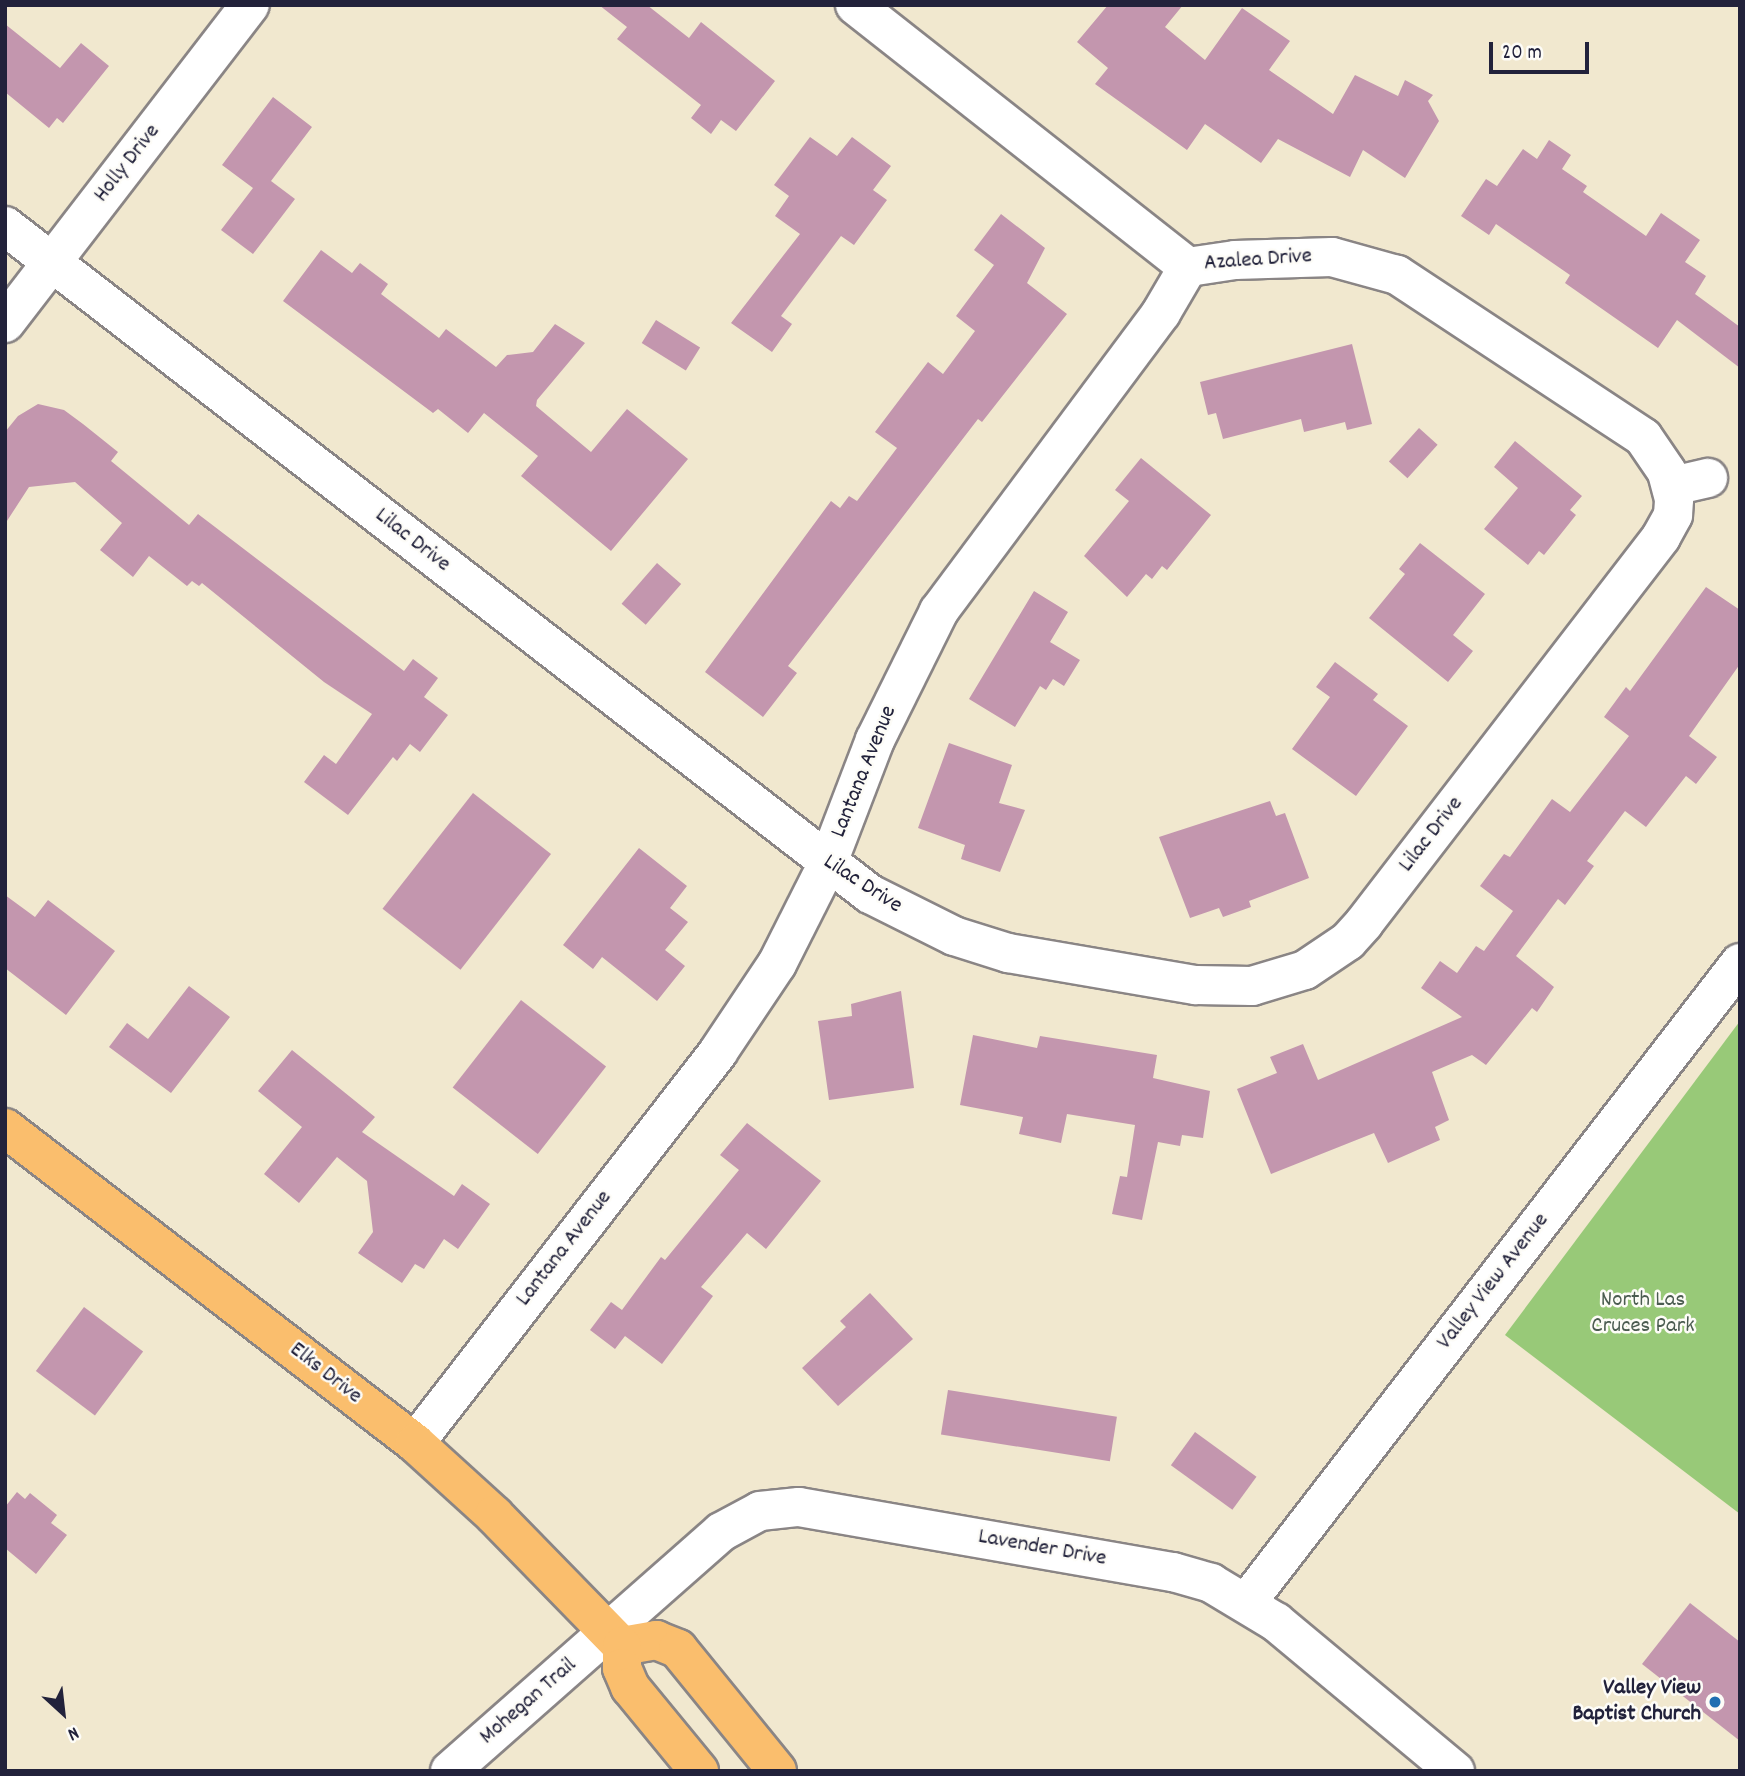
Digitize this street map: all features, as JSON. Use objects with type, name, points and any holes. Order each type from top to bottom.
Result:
[{"type":"main road","name":"Elks Drive","points":[[5,1128],[415,1443],[494,1515],[615,1639]]},
{"type":"main road","points":[[699,1771],[629,1687],[621,1668],[615,1639],[656,1640],[678,1649],[777,1771]]},
{"type":"street","name":"Holly Drive","points":[[5,323],[250,5]]},
{"type":"street","name":"Azalea Drive","points":[[855,5],[1188,267],[1235,260],[1332,257],[1397,275],[1643,437],[1691,482]]},
{"type":"street","name":"Lilac Drive","points":[[5,226],[827,865],[904,913],[1008,953],[1222,987],[1252,986],[1305,970],[1348,941],[1661,537],[1691,482]]},
{"type":"street","name":"Lantana Avenue","points":[[415,1443],[719,1052],[777,964],[827,865],[875,740],[939,611],[1161,313],[1188,267]]},
{"type":"street","name":"Valley View Avenue","points":[[1247,1602],[1740,963]]},
{"type":"street","name":"Lavender Drive","points":[[615,1639],[721,1532],[760,1511],[780,1507],[1173,1572],[1211,1583],[1247,1602],[1455,1771]]},
{"type":"street","name":"Mohegan Trail","points":[[450,1771],[615,1639]]},
{"type":"green space","name":"North Las Cruces Park","points":[[1740,1021],[1740,1514],[1505,1335]]},
{"type":"building","points":[[599,5],[647,5],[689,38],[701,22],[775,81],[736,131],[721,120],[711,134],[691,118],[701,105],[617,39],[627,27]]},
{"type":"building","points":[[1108,5],[1183,5],[1165,27],[1205,60],[1242,8],[1290,41],[1269,70],[1333,114],[1355,75],[1398,96],[1405,80],[1433,95],[1428,101],[1439,121],[1405,178],[1363,150],[1350,177],[1278,139],[1261,163],[1205,124],[1187,150],[1095,84],[1108,68],[1077,42]]},
{"type":"building","points":[[5,24],[60,68],[81,43],[109,66],[63,123],[57,118],[49,128],[5,92]]},
{"type":"building","points":[[273,97],[312,127],[271,181],[295,199],[253,254],[221,230],[253,188],[222,165]]},
{"type":"building","points":[[810,137],[837,156],[852,137],[891,166],[873,190],[887,200],[854,245],[841,236],[781,316],[792,324],[772,352],[731,323],[800,234],[775,216],[789,196],[774,185]]},
{"type":"building","points":[[1549,140],[1571,155],[1562,169],[1587,186],[1583,192],[1646,236],[1661,213],[1700,240],[1685,262],[1706,276],[1695,294],[1740,327],[1740,368],[1677,320],[1658,348],[1565,283],[1570,275],[1496,224],[1489,235],[1461,216],[1486,179],[1497,186],[1523,149],[1537,159]]},
{"type":"building","points":[[1001,214],[1045,248],[1027,283],[1067,314],[982,422],[978,419],[788,666],[797,673],[763,717],[705,672],[831,501],[840,508],[849,496],[857,501],[897,448],[875,432],[928,362],[943,374],[975,331],[956,316],[994,265],[974,250]]},
{"type":"building","points":[[321,250],[352,273],[360,263],[388,284],[381,294],[439,338],[446,329],[496,367],[507,355],[533,352],[555,324],[585,343],[537,400],[536,406],[591,452],[627,409],[688,459],[611,551],[521,476],[538,456],[484,413],[468,433],[438,409],[433,413],[283,301]]},
{"type":"building","points":[[656,320],[700,348],[686,370],[642,343]]},
{"type":"building","points":[[1352,344],[1372,424],[1347,430],[1345,422],[1304,432],[1301,419],[1223,439],[1216,413],[1208,415],[1200,382]]},
{"type":"building","points":[[38,404],[64,410],[118,452],[111,461],[189,525],[198,514],[404,671],[413,659],[438,678],[424,697],[448,715],[420,752],[410,744],[397,761],[393,757],[348,815],[304,782],[324,755],[336,764],[372,714],[324,682],[202,583],[199,586],[192,581],[187,586],[149,556],[133,577],[100,550],[122,523],[75,482],[29,487],[5,524],[5,432],[18,416]]},
{"type":"building","points":[[1419,428],[1438,445],[1407,478],[1389,461]]},
{"type":"building","points":[[1515,441],[1582,496],[1570,510],[1576,515],[1544,555],[1539,551],[1528,565],[1484,529],[1518,488],[1494,467]]},
{"type":"building","points":[[1141,458],[1211,515],[1167,570],[1162,566],[1152,579],[1146,574],[1127,597],[1084,556],[1129,501],[1115,490]]},
{"type":"building","points":[[1420,543],[1485,594],[1453,635],[1473,651],[1448,682],[1369,618],[1405,574],[1399,569]]},
{"type":"building","points":[[657,563],[681,584],[646,625],[622,604]]},
{"type":"building","points":[[1706,587],[1740,610],[1740,664],[1689,736],[1717,757],[1696,784],[1686,776],[1646,827],[1625,811],[1587,861],[1594,866],[1565,905],[1558,899],[1516,956],[1554,987],[1537,1012],[1532,1008],[1486,1065],[1472,1055],[1432,1072],[1449,1120],[1435,1127],[1440,1140],[1388,1163],[1374,1133],[1271,1174],[1237,1089],[1277,1073],[1270,1057],[1303,1044],[1318,1080],[1462,1017],[1421,988],[1440,961],[1457,973],[1476,946],[1484,951],[1513,911],[1480,886],[1504,854],[1510,857],[1552,799],[1570,812],[1629,736],[1604,717],[1626,687],[1630,691]]},
{"type":"building","points":[[1034,591],[1068,612],[1050,642],[1080,660],[1064,686],[1053,679],[1046,690],[1040,686],[1015,727],[969,699]]},
{"type":"building","points":[[1335,662],[1378,694],[1373,700],[1408,726],[1356,796],[1292,749],[1330,697],[1316,687]]},
{"type":"building","points":[[949,743],[1012,765],[999,803],[1025,810],[1000,872],[961,859],[965,845],[918,828]]},
{"type":"building","points":[[473,793],[551,854],[461,970],[382,909]]},
{"type":"building","points":[[1270,801],[1276,816],[1285,813],[1309,878],[1249,901],[1251,907],[1223,917],[1219,908],[1190,918],[1159,837]]},
{"type":"building","points":[[639,848],[687,886],[670,908],[688,922],[665,950],[685,966],[657,1001],[602,957],[593,969],[563,945]]},
{"type":"building","points":[[5,895],[35,917],[48,900],[115,951],[66,1015],[5,968]]},
{"type":"building","points":[[189,986],[230,1017],[171,1093],[109,1047],[127,1023],[148,1039]]},
{"type":"building","points":[[901,991],[914,1088],[829,1100],[818,1021],[852,1016],[851,1004]]},
{"type":"building","points":[[521,1000],[606,1066],[538,1154],[453,1087]]},
{"type":"building","points":[[973,1035],[1037,1048],[1040,1036],[1157,1055],[1153,1078],[1210,1091],[1203,1138],[1182,1135],[1180,1146],[1158,1142],[1142,1220],[1112,1214],[1120,1176],[1127,1177],[1135,1125],[1067,1114],[1061,1143],[1019,1134],[1023,1117],[960,1105]]},
{"type":"building","points":[[292,1050],[375,1117],[362,1132],[454,1196],[462,1184],[490,1204],[458,1249],[444,1239],[424,1269],[415,1264],[402,1283],[358,1253],[373,1232],[367,1181],[337,1157],[299,1203],[264,1174],[302,1127],[258,1091]]},
{"type":"building","points":[[747,1123],[821,1181],[766,1249],[747,1233],[701,1287],[713,1296],[662,1364],[625,1336],[615,1349],[590,1330],[611,1302],[622,1310],[661,1257],[665,1260],[739,1170],[720,1155]]},
{"type":"building","points":[[870,1293],[913,1339],[838,1406],[802,1368],[846,1327],[840,1321]]},
{"type":"building","points":[[84,1307],[143,1352],[95,1415],[36,1371]]},
{"type":"building","points":[[948,1390],[1117,1417],[1110,1461],[941,1434]]},
{"type":"building","points":[[1195,1432],[1256,1477],[1232,1510],[1171,1465]]},
{"type":"building","points":[[17,1492],[25,1499],[30,1493],[57,1515],[51,1523],[67,1535],[36,1574],[5,1548],[5,1507]]},
{"type":"building","name":"Valley View Baptist Church","points":[[1690,1603],[1740,1642],[1740,1741],[1642,1664]]},
{"type":"place","name":"Valley View Baptist Church","points":[[1715,1702]]}]
